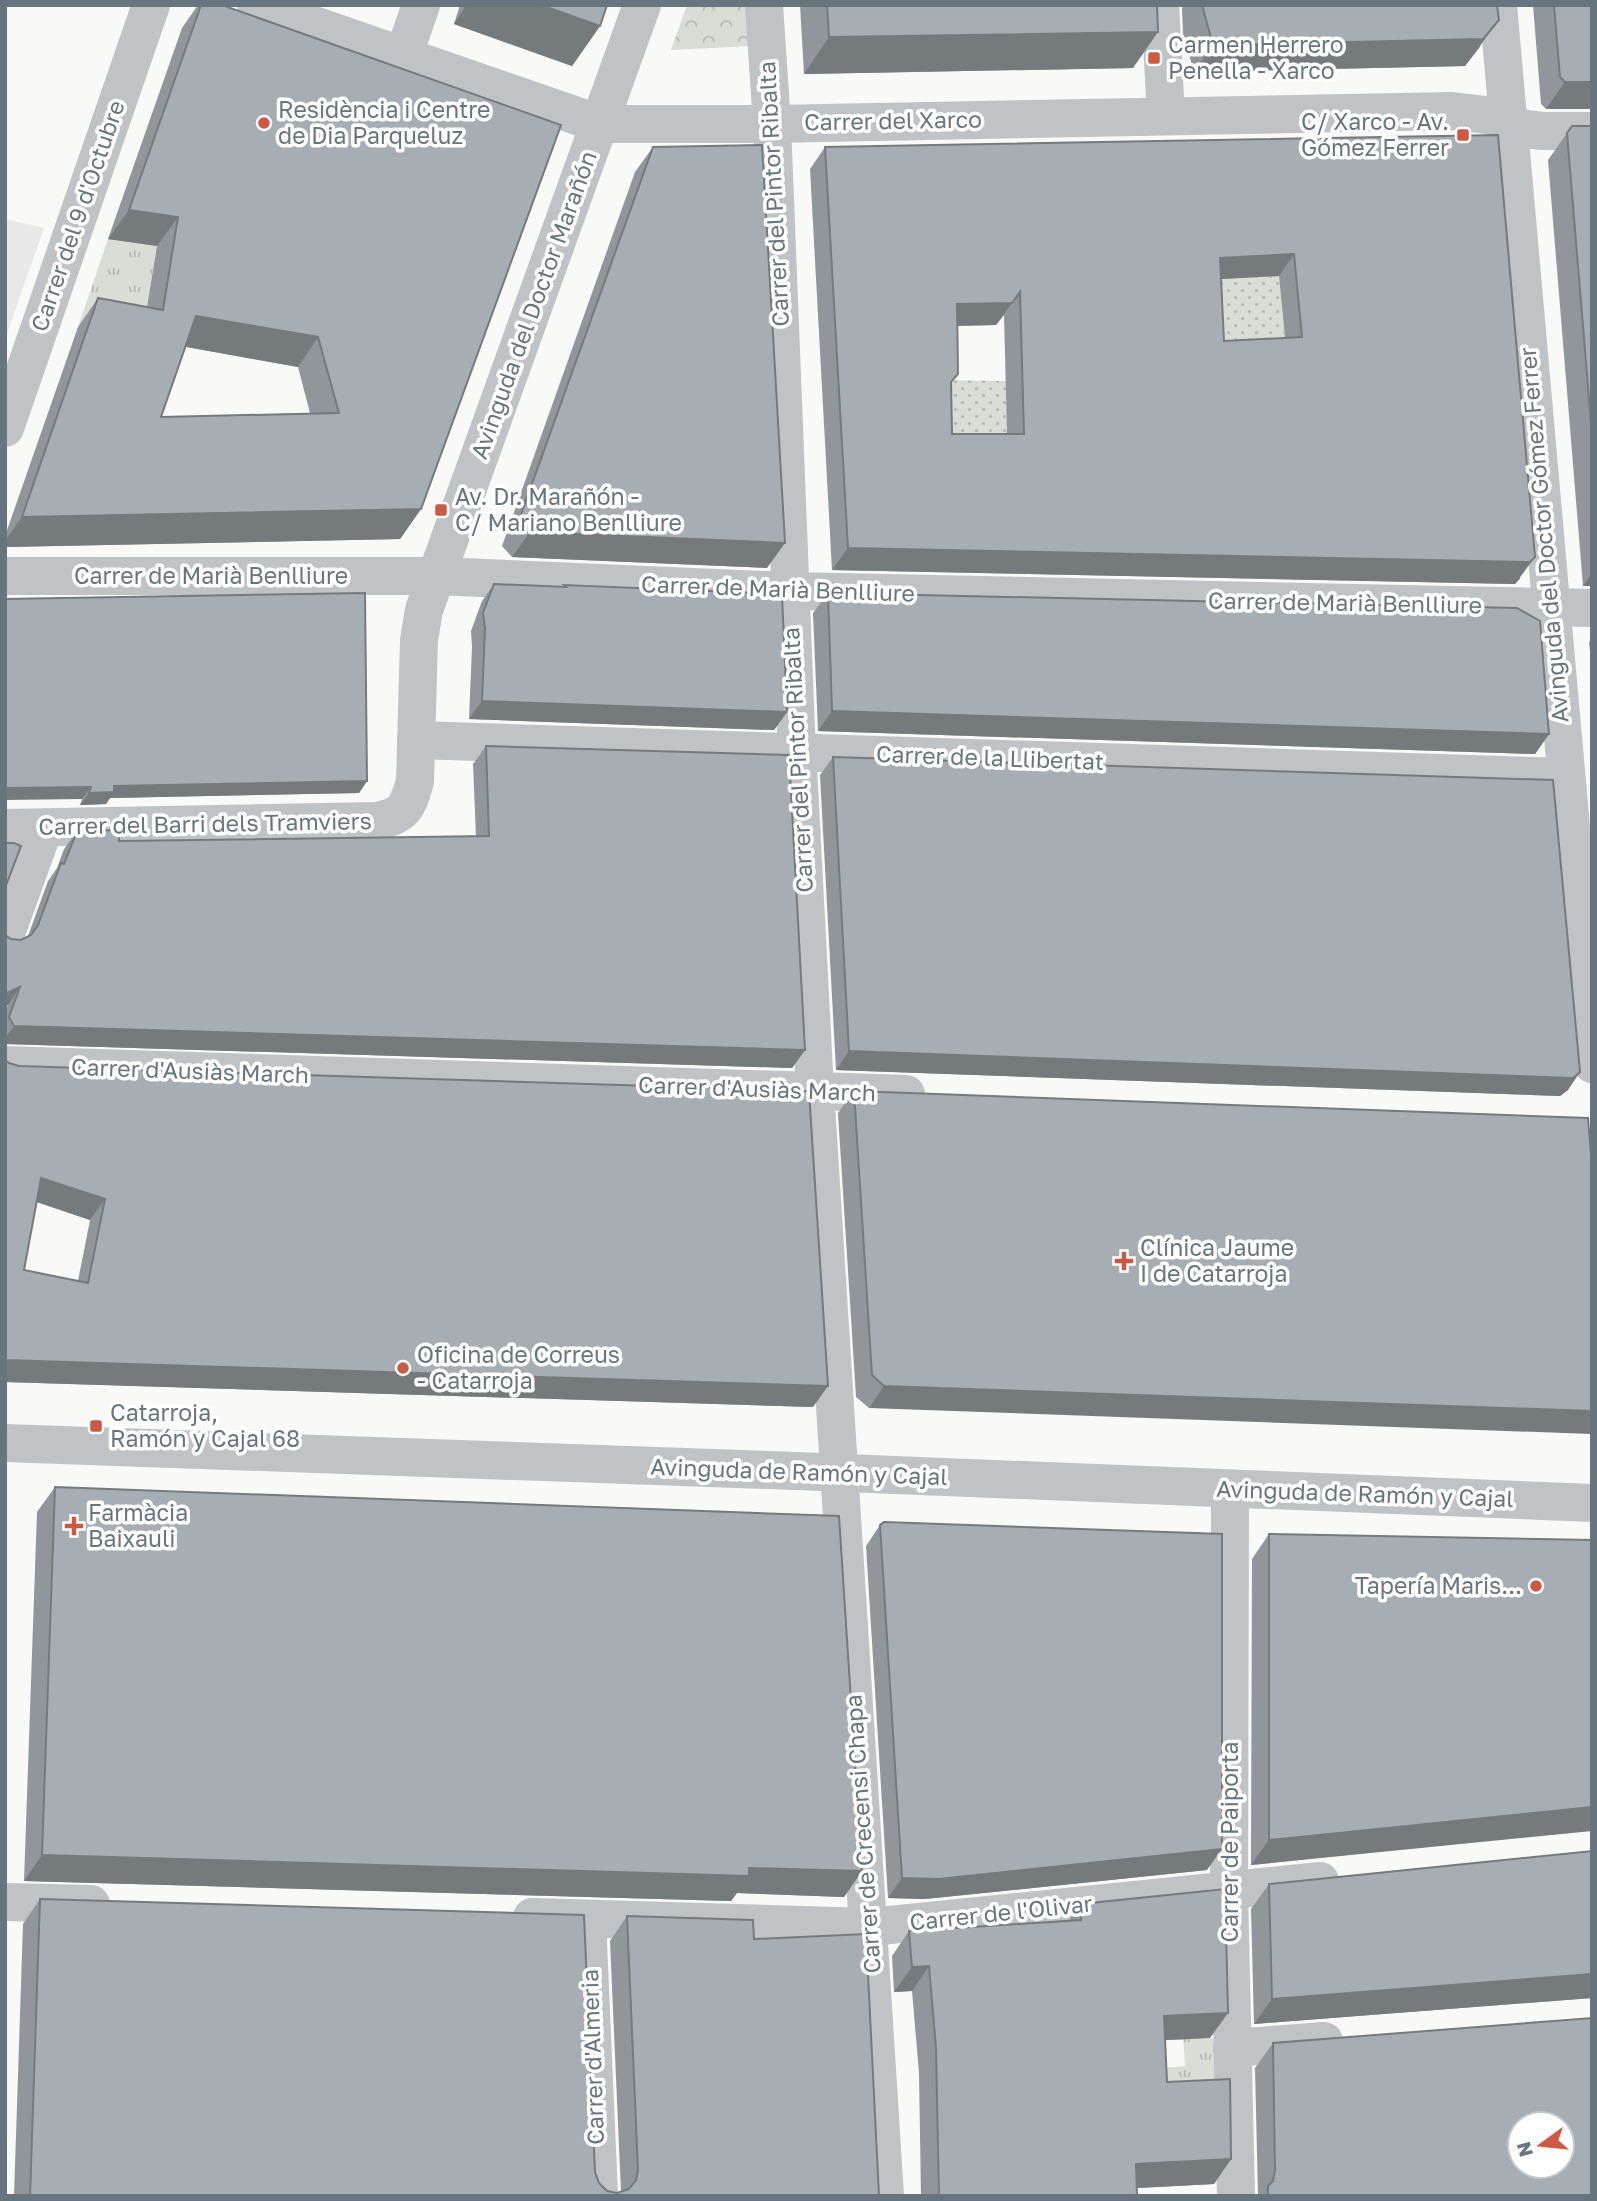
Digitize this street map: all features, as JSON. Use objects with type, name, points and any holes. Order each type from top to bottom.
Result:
[{"type":"street","name":"Carrer del 9 d'Octubre","points":[[5,428],[152,5]]},
{"type":"street","name":"Carrer del Xarco","points":[[256,5],[600,124],[772,124],[1452,111],[1481,113],[1525,128],[1543,131],[1592,131]]},
{"type":"street","points":[[403,57],[421,5]]},
{"type":"street","name":"Avinguda del Doctor Marañón","points":[[403,811],[415,781],[419,640],[424,610],[642,5]]},
{"type":"street","name":"Carrer del Pintor Ribalta","points":[[764,5],[772,124],[790,591],[814,1090],[839,1473]]},
{"type":"street","points":[[1160,5],[1166,116]]},
{"type":"street","name":"Avinguda del Doctor Gómez Ferrer","points":[[1497,5],[1592,1064]]},
{"type":"street","name":"Carrer de Marià Benlliure","points":[[5,576],[436,576],[790,591],[1592,608]]},
{"type":"street","name":"Carrer de la Llibertat","points":[[416,740],[1565,777]]},
{"type":"street","name":"Carrer del Barri dels Tramviers","points":[[5,828],[377,821],[393,818],[403,811]]},
{"type":"street","points":[[5,936],[44,828]]},
{"type":"street","name":"Carrer d'Ausiàs March","points":[[5,1065],[944,1095]]},
{"type":"street","name":"Avinguda de Ramón y Cajal","points":[[5,1443],[1592,1503]]},
{"type":"street","name":"Carrer de Crecensi Chapa","points":[[839,1473],[870,1927],[885,2196]]},
{"type":"street","name":"Carrer de Paiporta","points":[[1230,1489],[1229,1891],[1235,2196]]},
{"type":"street","name":"Carrer de l'Olivar","points":[[498,1916],[870,1927],[1360,1877]]},
{"type":"street","points":[[5,1902],[123,1905]]},
{"type":"street","name":"Carrer d'Almeria","points":[[587,1919],[599,2196]]},
{"type":"street","points":[[1232,2048],[1359,2038]]},
{"type":"shaded area","points":[[5,219],[44,228],[5,339]]},
{"type":"green space","points":[[687,5],[750,5],[753,46],[671,50]]},
{"type":"green space","points":[[108,239],[157,246],[142,339],[78,327]]},
{"type":"green space","points":[[1279,276],[1287,359],[1208,364],[1204,280]]},
{"type":"green space","points":[[936,380],[1006,381],[1008,457],[936,456]]},
{"type":"green space","points":[[1183,2033],[1199,2039],[1216,2038],[1217,2104],[1110,2073],[1185,2066]]},
{"type":"building","points":[[201,5],[222,5],[561,125],[421,509],[22,517],[98,298],[163,310],[178,217],[129,210]],"holes":[[[196,316],[318,337],[339,413],[161,417]]]},
{"type":"building","points":[[541,5],[607,5],[600,26]]},
{"type":"building","points":[[827,5],[1157,5],[1158,32],[829,37]]},
{"type":"building","points":[[1202,5],[1497,5],[1499,20],[1483,39],[1213,45]]},
{"type":"building","points":[[1554,5],[1592,5],[1592,82],[1565,82],[1560,77]]},
{"type":"building","points":[[1572,126],[1592,126],[1592,435],[1567,133]]},
{"type":"building","points":[[1498,135],[1535,557],[1530,562],[848,548],[825,147]],"holes":[[[1294,254],[1302,337],[1224,341],[1220,258]],[[1020,292],[1024,434],[952,434],[951,382],[958,374],[957,304],[1012,303]]]},
{"type":"building","points":[[762,145],[785,543],[530,532],[519,520],[653,147]]},
{"type":"building","points":[[494,584],[782,594],[787,712],[482,701],[485,629],[483,613]]},
{"type":"building","points":[[365,593],[367,781],[114,786],[114,792],[89,793],[91,787],[5,788],[5,599]]},
{"type":"building","points":[[828,593],[1517,608],[1540,621],[1549,734],[832,711]]},
{"type":"building","points":[[486,746],[789,755],[805,1050],[14,1026],[9,1017],[20,987],[5,994],[5,935],[21,940],[31,935],[38,925],[61,863],[64,864],[77,831],[119,830],[119,841],[489,836]]},
{"type":"building","points":[[833,757],[1553,780],[1580,1072],[1573,1078],[849,1051]]},
{"type":"building","points":[[5,843],[21,846],[5,888]]},
{"type":"building","points":[[5,1060],[19,1066],[809,1091],[828,1386],[5,1360]],"holes":[[[41,1178],[105,1199],[88,1283],[24,1270]]]},
{"type":"building","points":[[854,1091],[1588,1118],[1592,1167],[1592,1411],[884,1386],[872,1375]]},
{"type":"building","points":[[55,1487],[839,1516],[862,1871],[749,1868],[749,1876],[42,1855]]},
{"type":"building","points":[[884,1522],[1222,1534],[1222,1849],[939,1879],[902,1878],[880,1525]]},
{"type":"building","points":[[1269,1534],[1592,1540],[1592,1807],[1269,1840]]},
{"type":"building","points":[[1592,1851],[1592,1974],[1272,1999],[1269,1884]]},
{"type":"building","points":[[1225,1889],[1228,2013],[1164,2016],[1167,2082],[1230,2079],[1231,2159],[1136,2164],[1137,2196],[939,2196],[936,2048],[929,1966],[912,1967],[909,1931],[1081,1920],[1081,1904]]},
{"type":"building","points":[[40,1899],[584,1915],[595,2172],[599,2183],[607,2191],[617,2193],[629,2189],[636,2180],[638,2170],[627,1916],[753,1920],[754,1939],[866,1934],[879,2196],[30,2196]]},
{"type":"building","points":[[1592,2018],[1592,2196],[1268,2196],[1268,2186],[1273,2181],[1273,2043]]},
{"type":"place","name":"Carmen Herrero Penella - Xarco","points":[[1154,58]]},
{"type":"place","name":"Residència i Centre de Dia Parqueluz","points":[[264,123]]},
{"type":"place","name":"C/ Xarco - Av. Gómez Ferrer","points":[[1463,135]]},
{"type":"place","name":"Av. Dr. Marañón - C/ Mariano Benlliure","points":[[441,510]]},
{"type":"place","name":"Clínica Jaume I de Catarroja","points":[[1124,1261]]},
{"type":"place","name":"Oficina de Correus - Catarroja","points":[[403,1368]]},
{"type":"place","name":"Catarroja, Ramón y Cajal 68","points":[[96,1426]]},
{"type":"place","name":"Farmàcia Baixauli","points":[[74,1526]]},
{"type":"place","name":"Tapería Maris...","points":[[1536,1586]]}]
